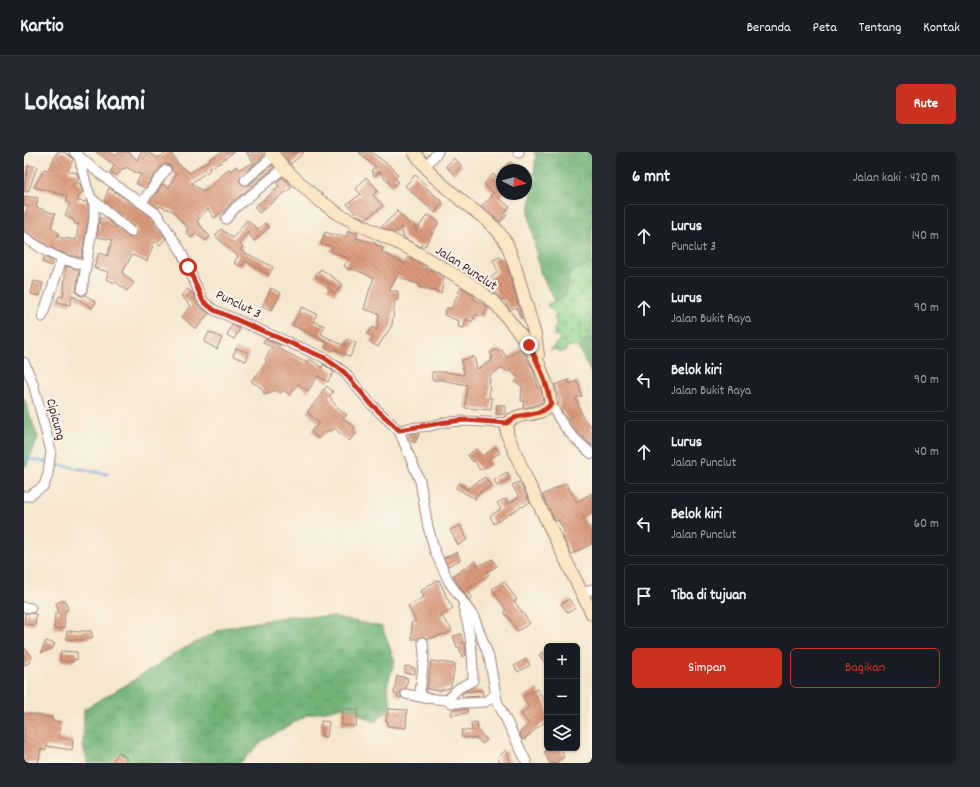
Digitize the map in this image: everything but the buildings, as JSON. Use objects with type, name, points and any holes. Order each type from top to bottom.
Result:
[{"type":"main road","points":[[414,152],[433,176],[484,218],[498,231],[507,244],[516,269],[535,335],[539,364]]},
{"type":"main road","name":"Jalan Punclut","points":[[273,154],[284,168],[316,198],[340,215],[412,250],[474,286],[496,304],[529,345],[539,364],[548,388],[551,404]]},
{"type":"main road","points":[[551,404],[547,409],[540,412],[513,417],[507,423],[507,434],[527,480],[588,592],[592,614]]},
{"type":"street","points":[[426,167],[438,152]]},
{"type":"street","points":[[245,180],[273,154]]},
{"type":"street","points":[[77,155],[95,212],[82,290]]},
{"type":"street","name":"Punclut 3","points":[[77,155],[140,203],[157,214],[181,251],[203,301],[214,310],[325,358],[344,372],[372,405],[399,430]]},
{"type":"street","points":[[226,219],[235,208],[284,168]]},
{"type":"street","points":[[140,203],[166,170]]},
{"type":"street","points":[[91,198],[131,232]]},
{"type":"street","points":[[24,237],[47,252],[62,259],[86,266]]},
{"type":"street","points":[[42,318],[62,259]]},
{"type":"street","name":"Cipicung","points":[[24,362],[33,383],[51,451],[48,474],[44,486],[29,496],[24,496]]},
{"type":"street","points":[[551,404],[559,420],[571,436],[592,454]]},
{"type":"street","points":[[507,423],[458,421],[399,430],[420,481],[428,527],[435,552],[449,582],[474,617],[485,644],[497,701],[527,763]]},
{"type":"street","points":[[446,700],[451,697],[459,687],[473,681],[473,649],[468,623],[459,596]]},
{"type":"street","points":[[423,642],[424,656],[420,693],[425,698]]},
{"type":"street","points":[[406,694],[446,700],[452,703],[485,702],[496,694]]},
{"type":"green space","points":[[534,152],[592,152],[592,375],[540,272],[529,214],[531,200],[532,200],[536,156]]},
{"type":"green space","points":[[592,264],[592,335],[590,339],[584,340],[583,345],[578,347],[567,346],[567,349],[560,353],[558,350],[550,350],[560,339],[558,336],[554,336],[554,329],[557,325],[554,317],[558,315],[547,305],[565,296],[569,274],[578,268]]},
{"type":"green space","points":[[24,398],[38,438],[27,465],[24,467]]},
{"type":"green space","points":[[290,616],[335,617],[382,627],[395,661],[387,686],[392,707],[375,722],[344,707],[307,715],[264,740],[240,763],[88,763],[83,746],[84,709],[126,685],[174,654],[223,628]]},
{"type":"waterway","points":[[24,458],[107,474]]},
{"type":"route","points":[[188,267],[203,301],[214,310],[325,358],[344,372],[372,405],[399,430],[465,420],[507,423],[513,417],[540,412],[547,409],[551,404],[548,388],[539,364],[529,345]]}]
